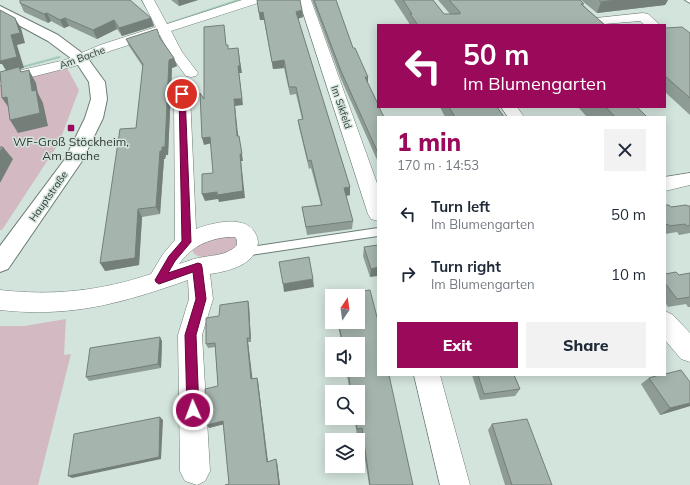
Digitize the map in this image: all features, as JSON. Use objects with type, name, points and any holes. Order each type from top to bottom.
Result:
[{"type":"street","points":[[148,0],[162,30],[176,53],[191,73]]},
{"type":"street","name":"Am Bache","points":[[0,80],[70,63],[105,48],[254,0]]},
{"type":"street","name":"Im Sikfeld","points":[[305,0],[377,211]]},
{"type":"street","name":"Hauptstraße","points":[[0,10],[53,38],[81,59],[97,82],[99,99],[94,118],[73,161],[0,263]]},
{"type":"street","points":[[594,20],[643,17],[652,24]]},
{"type":"street","points":[[182,94],[186,242]]},
{"type":"street","points":[[666,184],[690,180]]},
{"type":"street","points":[[0,300],[36,303],[66,302],[100,298],[128,291],[198,267],[235,259],[244,252],[248,240],[245,234],[237,229],[231,229],[202,235],[186,242],[172,258],[159,280]]},
{"type":"street","points":[[195,471],[190,335],[201,299],[198,267]]},
{"type":"street","points":[[666,323],[690,351]]},
{"type":"street","points":[[427,376],[455,485]]},
{"type":"lane","points":[[244,252],[377,232]]},
{"type":"shaded area","points":[[67,68],[79,90],[59,143],[2,230],[0,230],[0,83]]},
{"type":"shaded area","points":[[233,235],[240,243],[232,252],[206,257],[195,254],[193,250],[193,243]]},
{"type":"shaded area","points":[[66,319],[64,355],[71,354],[38,485],[0,485],[0,326],[24,326]]},
{"type":"building","points":[[20,0],[130,0],[151,18],[119,28],[114,20],[93,30],[65,18],[60,20],[47,13],[44,14],[20,3]]},
{"type":"building","points":[[257,0],[300,0],[302,10],[296,12],[350,187],[344,188],[353,221],[306,227],[302,207],[322,205],[311,160],[308,161],[298,120],[303,119],[296,87],[289,87],[284,60],[272,62],[263,12],[259,13]]},
{"type":"building","points":[[314,0],[336,0],[353,48],[355,48],[368,77],[365,77],[377,102],[377,108],[380,108],[384,116],[377,116],[377,151],[341,71]]},
{"type":"building","points":[[403,0],[433,0],[444,14],[460,14],[460,12],[449,0],[580,0],[584,4],[581,4],[604,24],[417,24],[410,14],[412,14]]},
{"type":"building","points":[[599,0],[616,0],[601,2]]},
{"type":"building","points":[[0,10],[15,18],[20,33],[11,35],[17,57],[0,61]]},
{"type":"building","points":[[224,25],[226,45],[228,45],[228,49],[238,48],[240,66],[238,66],[242,99],[234,99],[237,136],[239,136],[242,154],[240,154],[243,191],[217,195],[217,192],[202,194],[202,174],[213,173],[210,137],[202,138],[200,93],[204,99],[204,27]]},
{"type":"building","points":[[682,27],[690,33],[690,98],[666,77],[666,28]]},
{"type":"building","points":[[157,29],[160,38],[174,58],[169,60],[165,147],[162,147],[162,151],[160,151],[156,207],[138,209],[135,258],[100,263],[120,129],[136,128],[143,64],[126,39]]},
{"type":"building","points":[[19,67],[21,72],[29,70],[32,91],[36,90],[40,113],[10,120],[7,97],[2,98],[0,72]]},
{"type":"building","points":[[450,108],[498,108],[503,116],[454,116]]},
{"type":"building","points":[[607,108],[638,108],[646,116],[614,116]]},
{"type":"building","points":[[666,205],[671,207],[686,205],[690,206],[690,225],[687,226],[685,224],[669,226],[668,224],[666,225]]},
{"type":"building","points":[[377,245],[377,267],[371,269],[364,247]]},
{"type":"building","points":[[309,257],[313,279],[283,284],[279,262]]},
{"type":"building","points":[[676,272],[679,275],[690,273],[690,297],[677,299],[666,284],[666,274]]},
{"type":"building","points":[[370,290],[377,317],[377,376],[389,376],[413,485],[370,485],[365,449],[365,433],[363,433],[362,428],[357,429],[357,425],[365,425],[365,385],[350,385],[349,377],[365,377],[365,337],[341,337],[340,329],[365,329],[365,291]]},
{"type":"building","points":[[248,301],[250,338],[247,338],[251,379],[257,378],[267,462],[276,459],[279,485],[225,485],[229,484],[223,421],[207,425],[205,389],[218,386],[215,343],[206,344],[206,318],[219,316],[220,305]]},
{"type":"building","points":[[160,337],[158,364],[86,377],[90,348]]},
{"type":"building","points":[[681,370],[690,382],[690,403],[670,408],[649,378],[656,376],[666,376],[666,374]]},
{"type":"building","points":[[478,376],[514,376],[520,389],[484,394]]},
{"type":"building","points":[[160,417],[159,457],[68,476],[74,434]]},
{"type":"building","points":[[527,419],[552,485],[512,485],[492,424]]},
{"type":"waterway","points":[[166,24],[238,0]]},
{"type":"waterway","points":[[0,73],[59,57]]},
{"type":"place","name":"WF-Groß Stöckheim, Am Bache","points":[[71,128]]},
{"type":"route","points":[[182,94],[186,242],[172,258],[159,280],[198,267],[201,299],[190,335],[193,410]]}]
